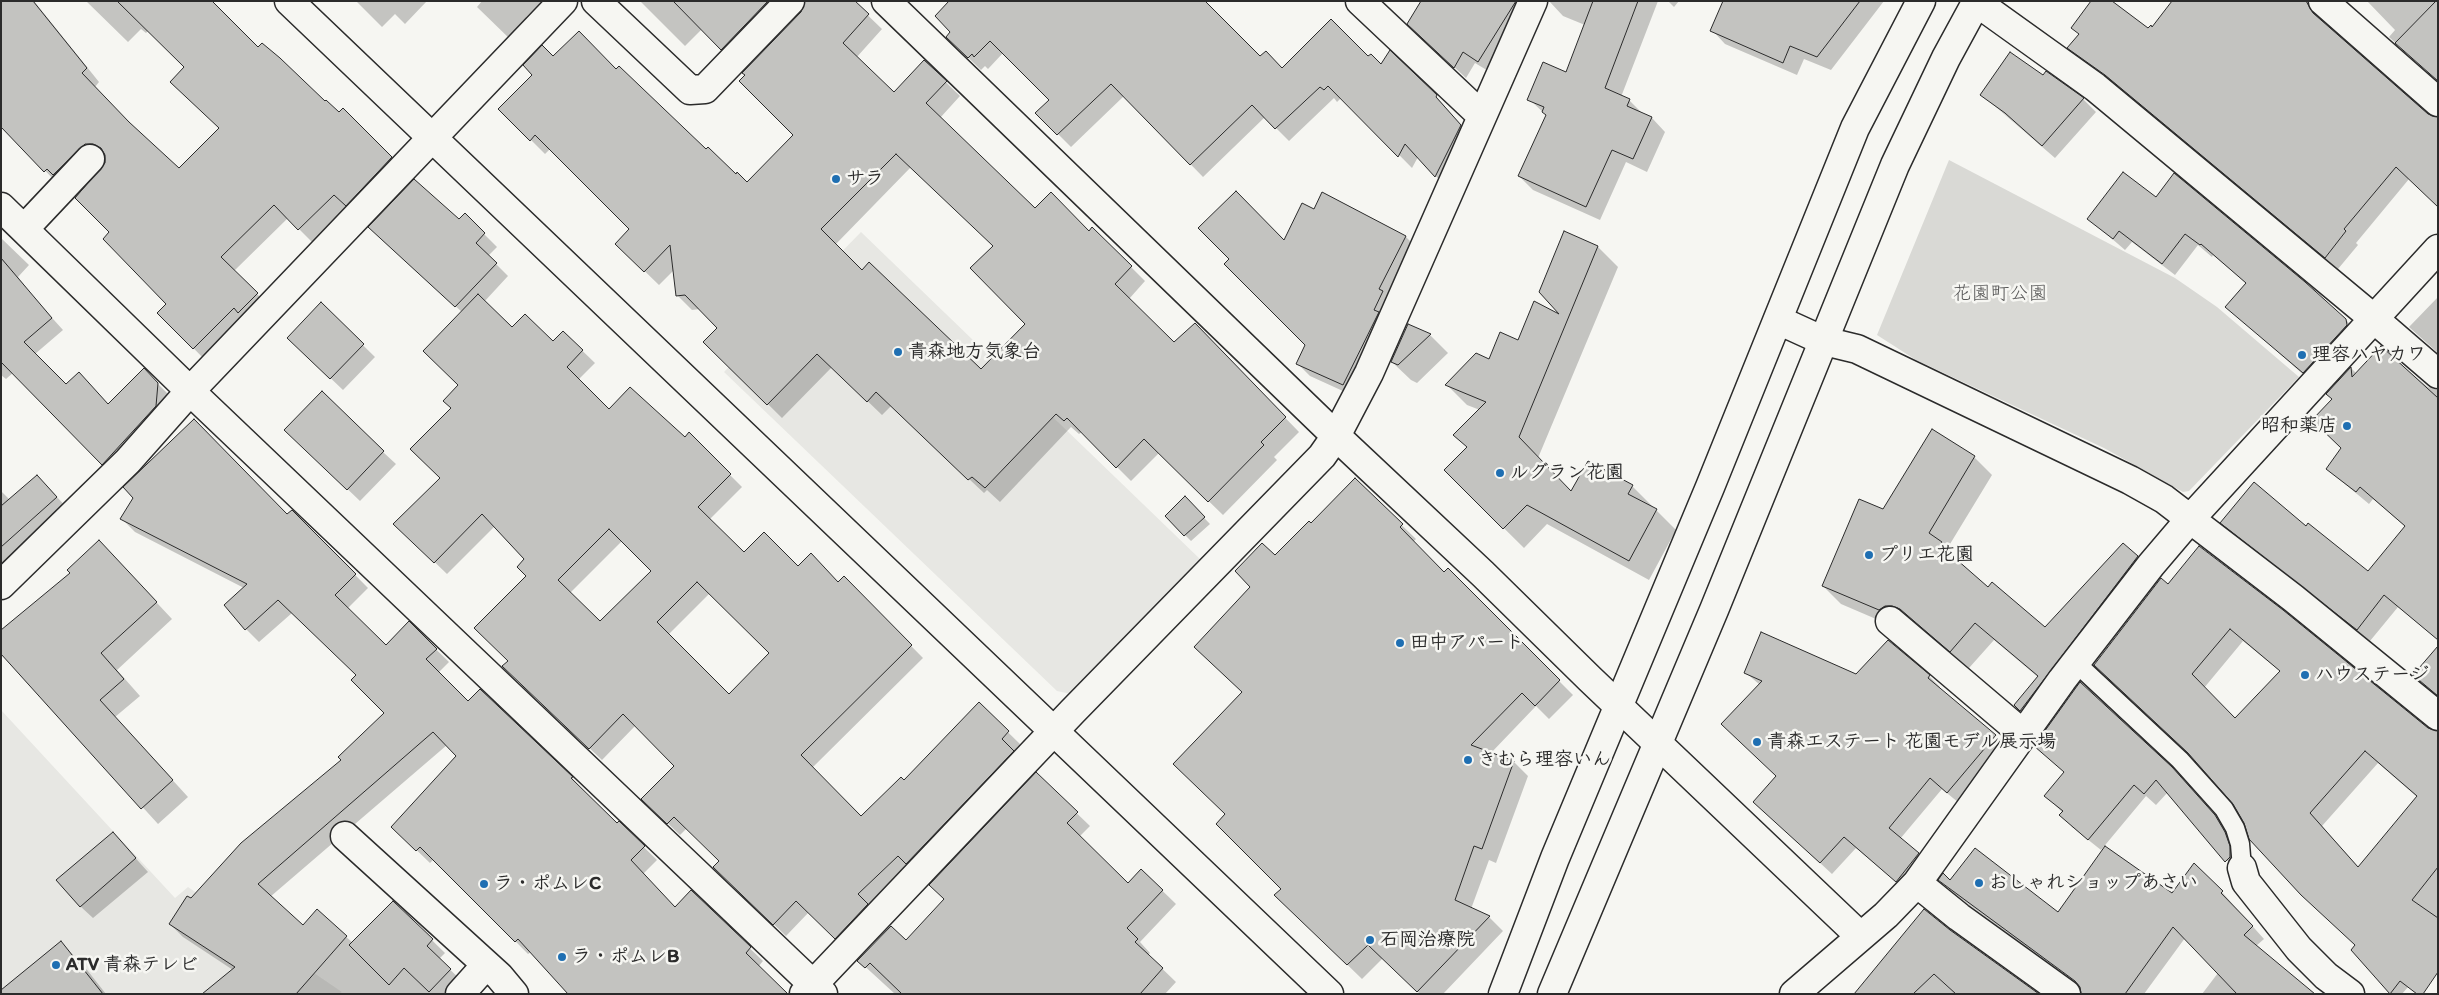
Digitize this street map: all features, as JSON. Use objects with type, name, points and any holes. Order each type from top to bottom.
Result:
[{"type":"street","points":[[289,1],[432,140],[1329,994]]},
{"type":"street","points":[[1,585],[114,475],[190,391],[563,1]]},
{"type":"street","points":[[596,1],[690,90],[705,89],[790,1]]},
{"type":"street","points":[[886,1],[1336,436],[1483,574],[1618,706],[1860,936]]},
{"type":"street","points":[[1360,1],[1482,116]]},
{"type":"street","points":[[1,207],[814,991],[1054,732],[1322,456],[1336,436],[1369,373],[1533,1]]},
{"type":"street","points":[[1503,994],[1555,858],[1778,320],[1855,128],[1921,1]]},
{"type":"street","points":[[2323,1],[2438,102]]},
{"type":"street","points":[[1552,994],[1658,744],[1895,165],[1946,58],[1976,2],[2095,87],[2438,374]]},
{"type":"street","points":[[24,229],[90,159]]},
{"type":"street","points":[[1794,994],[1886,915],[1917,883],[2023,734],[2151,564],[2373,318],[2438,249]]},
{"type":"street","points":[[1778,320],[1824,341],[1857,349],[2130,480],[2191,518],[2438,716]]},
{"type":"street","points":[[1890,621],[2023,734]]},
{"type":"street","points":[[345,836],[499,976],[514,994]]},
{"type":"street","points":[[2242,868],[2246,882],[2299,949],[2326,976],[2350,994]]},
{"type":"street","points":[[1917,883],[1959,917],[2066,994]]},
{"type":"street","points":[[460,994],[486,965]]},
{"type":"lane","points":[[2076,663],[2180,760],[2224,809],[2240,844],[2242,868]]},
{"type":"shaded area","points":[[861,232],[1200,559],[1071,694],[1057,691],[724,372]]},
{"type":"shaded area","points":[[1,710],[175,898],[188,887],[342,992],[339,994],[1,994]]},
{"type":"green space","name":"花園町公園","points":[[1949,160],[2175,278],[2217,307],[2299,377],[2189,491],[2183,492],[2104,448],[1916,360],[1877,335]]},
{"type":"building","points":[[1,1],[33,1],[87,68],[82,73],[129,122],[179,168],[219,128],[170,82],[184,67],[117,1],[212,1],[258,47],[262,43],[339,112],[343,108],[392,157],[346,206],[334,195],[298,230],[274,205],[221,257],[258,293],[238,313],[234,308],[193,349],[157,313],[166,304],[103,239],[109,232],[75,198],[105,163],[105,155],[101,148],[93,144],[85,144],[53,175],[47,169],[44,172],[1,127]]},
{"type":"building","points":[[673,1],[768,1],[721,50]]},
{"type":"building","points":[[805,1],[855,1],[869,14],[843,43],[894,92],[924,60],[947,81],[926,103],[1035,208],[1051,192],[1089,231],[1092,227],[1132,266],[1115,284],[1174,342],[1195,323],[1286,417],[1261,442],[1264,445],[1208,502],[1144,439],[1116,468],[1067,418],[1064,421],[1056,414],[985,488],[972,477],[968,480],[876,392],[867,402],[817,354],[767,405],[703,342],[717,328],[685,295],[676,296],[670,245],[644,272],[615,244],[629,229],[535,135],[530,141],[498,109],[532,75],[523,65],[542,45],[553,56],[579,31],[616,69],[619,66],[706,149],[708,147],[747,182],[793,135],[739,81],[745,75],[742,73],[801,12]],"holes":[[[896,154],[993,246],[970,268],[1025,324],[981,369],[869,262],[862,270],[821,229]]]},
{"type":"building","points":[[949,1],[1205,1],[1260,56],[1266,51],[1282,68],[1331,19],[1368,56],[1371,54],[1381,64],[1390,50],[1437,95],[1436,97],[1461,125],[1435,177],[1405,144],[1398,157],[1328,86],[1324,90],[1320,87],[1275,129],[1252,105],[1190,165],[1111,84],[1057,135],[1035,113],[1049,100],[990,41],[974,57],[972,54],[968,58],[946,37],[950,32],[935,16]]},
{"type":"building","points":[[1421,1],[1516,1],[1478,62],[1463,52],[1454,68],[1407,24]]},
{"type":"building","points":[[1593,1],[1638,1],[1605,88],[1630,99],[1627,106],[1652,117],[1633,159],[1612,150],[1586,207],[1518,176],[1546,115],[1542,112],[1544,107],[1527,100],[1543,62],[1566,72]]},
{"type":"building","points":[[1723,1],[1860,1],[1817,57],[1790,46],[1783,63],[1710,31]]},
{"type":"building","points":[[2091,1],[2112,1],[2148,28],[2151,25],[2152,27],[2172,1],[2306,1],[2313,13],[2428,114],[2438,117],[2438,207],[2396,167],[2344,229],[2346,231],[2325,258],[2105,75],[2067,48],[2079,34],[2071,28]]},
{"type":"building","points":[[2438,1],[2438,81],[2395,43]]},
{"type":"building","points":[[2010,52],[2043,75],[2046,71],[2084,98],[2042,146],[2005,113],[1980,95]]},
{"type":"building","points":[[2123,172],[2156,197],[2174,173],[2305,282],[2346,319],[2347,325],[2303,373],[2225,307],[2246,283],[2201,244],[2185,234],[2162,264],[2119,231],[2113,239],[2087,219]]},
{"type":"building","points":[[414,179],[459,219],[465,213],[485,233],[476,243],[497,263],[455,307],[368,227]]},
{"type":"building","points":[[1236,191],[1284,240],[1302,203],[1314,209],[1322,192],[1406,236],[1379,289],[1383,291],[1374,310],[1379,312],[1343,385],[1296,364],[1305,345],[1224,264],[1229,259],[1198,228]]},
{"type":"building","points":[[1564,231],[1598,246],[1519,437],[1571,491],[1588,461],[1633,485],[1628,494],[1657,509],[1629,561],[1527,505],[1503,529],[1444,470],[1467,447],[1453,435],[1486,402],[1445,385],[1476,353],[1489,359],[1500,332],[1518,340],[1534,301],[1559,314],[1539,292]]},
{"type":"building","points":[[1,258],[52,318],[24,342],[66,384],[79,372],[108,404],[144,368],[158,383],[156,406],[102,465],[1,362]]},
{"type":"building","points":[[478,294],[512,327],[525,314],[553,341],[563,331],[583,350],[567,367],[609,409],[630,387],[685,437],[689,432],[731,474],[698,507],[744,552],[764,532],[798,566],[811,553],[838,582],[844,576],[912,645],[801,755],[861,816],[901,777],[904,780],[979,702],[1009,731],[1002,739],[1014,751],[906,864],[898,856],[858,894],[868,904],[835,939],[796,901],[773,925],[713,867],[719,861],[674,817],[667,824],[641,799],[674,766],[623,714],[589,749],[502,666],[508,661],[474,628],[526,576],[517,567],[524,559],[482,514],[434,563],[393,524],[440,478],[410,449],[451,408],[443,401],[458,385],[423,351]],"holes":[[[609,529],[651,571],[600,621],[558,580]],[[697,582],[769,653],[729,694],[657,622]]]},
{"type":"building","points":[[321,302],[364,344],[330,379],[287,338]]},
{"type":"building","points":[[1408,324],[1431,334],[1398,365],[1391,362]]},
{"type":"building","points":[[2381,346],[2438,398],[2438,640],[2384,595],[2357,630],[2220,523],[2254,482],[2306,526],[2308,523],[2368,571],[2405,526],[2360,487],[2356,492],[2326,469],[2341,448],[2312,420],[2332,399],[2326,394],[2351,367],[2352,377]]},
{"type":"building","points":[[322,391],[384,451],[347,490],[284,430]]},
{"type":"building","points":[[194,419],[287,514],[292,510],[356,574],[335,595],[386,645],[409,621],[437,649],[426,659],[468,701],[480,689],[573,777],[571,778],[617,823],[619,821],[645,846],[631,860],[675,907],[691,890],[751,947],[746,953],[788,994],[568,994],[518,939],[515,942],[420,847],[416,851],[391,827],[456,756],[433,732],[258,884],[303,925],[317,909],[347,936],[296,994],[202,994],[235,967],[169,924],[187,896],[191,898],[241,843],[341,760],[338,757],[384,713],[351,680],[356,675],[278,600],[245,630],[224,605],[247,584],[120,519],[133,498],[123,487]]},
{"type":"building","points":[[1932,429],[1975,456],[1929,533],[1942,542],[1940,545],[1988,587],[1992,582],[2045,627],[2123,543],[2138,556],[2020,711],[2014,705],[2038,676],[1975,623],[1950,652],[1900,609],[1885,606],[1879,610],[1822,586],[1859,499],[1883,509]]},
{"type":"building","points":[[37,475],[57,497],[1,547],[1,506]]},
{"type":"building","points":[[1355,478],[1403,524],[1400,527],[1444,572],[1448,568],[1560,680],[1535,706],[1522,693],[1471,745],[1514,761],[1482,849],[1474,846],[1455,900],[1490,916],[1417,992],[1368,945],[1347,965],[1274,895],[1281,889],[1216,824],[1225,814],[1173,764],[1242,692],[1194,647],[1250,587],[1235,571],[1262,543],[1275,555],[1309,521],[1311,523]]},
{"type":"building","points":[[1185,496],[1205,517],[1184,536],[1165,516]]},
{"type":"building","points":[[99,540],[157,602],[101,653],[124,679],[100,700],[173,780],[141,809],[1,654],[1,630],[70,573],[67,570]]},
{"type":"building","points":[[2199,546],[2283,610],[2428,728],[2438,731],[2438,867],[2412,900],[2438,918],[2438,972],[2423,994],[2417,994],[2400,981],[2390,994],[2351,950],[2355,945],[2301,895],[2249,839],[2244,823],[2233,804],[2188,753],[2094,665],[2161,578],[2168,584]],"holes":[[[2230,629],[2280,671],[2235,718],[2192,674]],[[2365,751],[2417,796],[2358,867],[2310,813]]]},
{"type":"building","points":[[1761,632],[1856,674],[1888,640],[1930,675],[1928,678],[1996,735],[1947,793],[1930,778],[1889,828],[1919,853],[1896,882],[1844,837],[1820,863],[1753,802],[1776,776],[1721,724],[1762,681],[1744,673]]},
{"type":"building","points":[[2438,646],[2438,696],[2413,675]]},
{"type":"building","points":[[2080,682],[2172,767],[2215,815],[2225,832],[2230,846],[2230,857],[2225,862],[2156,780],[2144,794],[2134,785],[2088,840],[2059,815],[2063,811],[2044,796],[2064,772],[2034,746]]},
{"type":"building","points":[[1036,772],[1078,812],[1067,823],[1128,883],[1141,869],[1163,890],[1127,928],[1138,939],[1135,942],[1163,968],[1140,994],[902,994],[870,963],[865,968],[857,961],[891,926],[906,940],[944,899],[929,885]]},
{"type":"building","points":[[113,832],[136,858],[80,907],[56,880]]},
{"type":"building","points":[[2105,846],[2172,893],[2194,863],[2223,891],[2221,893],[2253,926],[2244,935],[2315,994],[2237,994],[2173,927],[2125,994],[2081,994],[2080,987],[2075,981],[1938,880],[1943,873],[1950,880],[1975,848],[2058,912]]},
{"type":"building","points":[[393,901],[433,939],[427,946],[451,969],[429,992],[404,968],[389,985],[349,945]]},
{"type":"building","points":[[1924,909],[2039,994],[1956,994],[1934,974],[1913,994],[1854,994]]},
{"type":"building","name":"ATV 青森テレビ","points":[[61,941],[103,994],[1,994],[1,990]]},
{"type":"place","name":"サラ","points":[[836,179]]},
{"type":"place","name":"青森地方気象台","points":[[898,352]]},
{"type":"place","name":"理容ハヤカワ","points":[[2302,355]]},
{"type":"place","name":"昭和薬店","points":[[2347,426]]},
{"type":"place","name":"ルグラン花園","points":[[1500,473]]},
{"type":"place","name":"プリエ花園","points":[[1869,555]]},
{"type":"place","name":"田中アパート","points":[[1400,643]]},
{"type":"place","name":"ハウステージ","points":[[2305,675]]},
{"type":"place","name":"青森エステート 花園モデル展示場","points":[[1757,742]]},
{"type":"place","name":"きむら理容いん","points":[[1468,760]]},
{"type":"place","name":"おしゃれショップあさい","points":[[1979,883]]},
{"type":"place","name":"ラ・ポムレC","points":[[484,884]]},
{"type":"place","name":"石岡治療院","points":[[1370,940]]},
{"type":"place","name":"ラ・ポムレB","points":[[562,957]]},
{"type":"place","name":"ATV 青森テレビ","points":[[56,965]]}]
